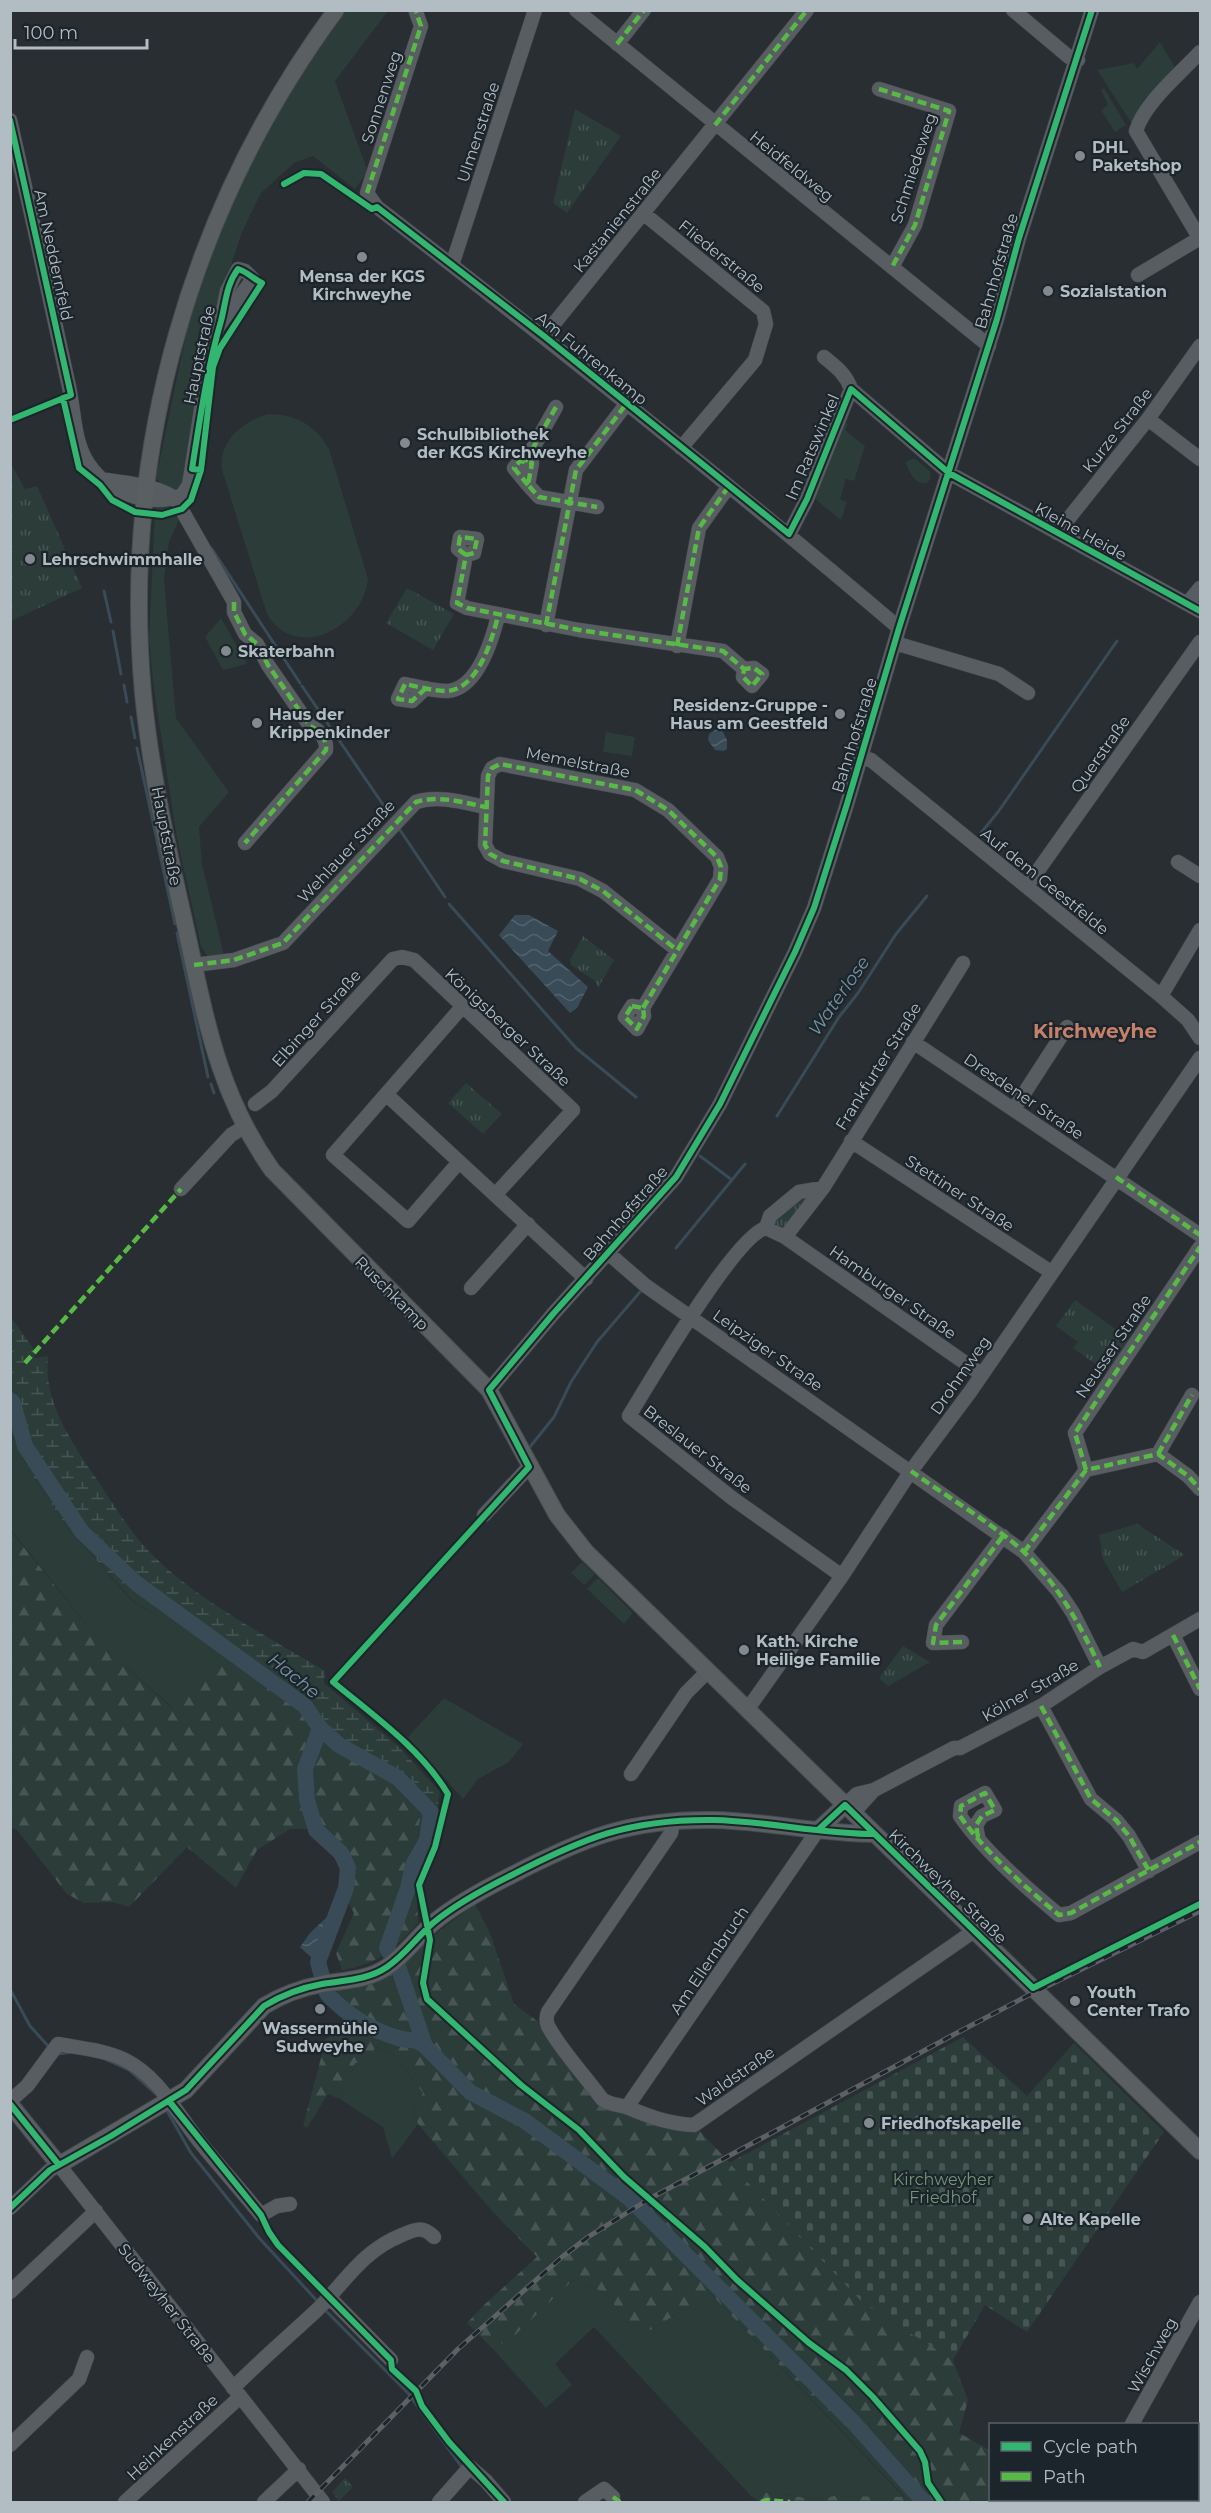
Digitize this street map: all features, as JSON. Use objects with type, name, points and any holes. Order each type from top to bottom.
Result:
[{"type":"main road","name":"Hauptstraße","points":[[244,1127],[224,1084],[215,1056],[166,834],[143,693],[139,597],[145,493],[153,437],[179,320],[219,212],[251,144],[281,91],[336,10]]},
{"type":"main road","name":"Ruschkamp","points":[[244,1127],[260,1153],[286,1186],[489,1390],[529,1467]]},
{"type":"main road","name":"Kirchweyher Straße","points":[[529,1467],[557,1515],[575,1540],[707,1672],[1200,2151]]},
{"type":"main road","points":[[824,1831],[849,1809]]},
{"type":"main road","points":[[59,2165],[186,2090],[264,2006],[279,1996],[325,1983],[371,1976],[400,1956],[433,1923],[459,1905],[566,1848],[616,1829],[673,1821],[755,1822],[824,1831],[875,1834]]},
{"type":"main road","name":"Sudweyher Straße","points":[[10,2103],[59,2165]]},
{"type":"street","name":"Ulmenstraße","points":[[452,265],[535,10]]},
{"type":"street","name":"Heidfeldweg","points":[[576,10],[989,346]]},
{"type":"street","points":[[618,44],[644,10]]},
{"type":"street","name":"Kastanienstraße","points":[[544,336],[807,10]]},
{"type":"street","points":[[1013,10],[1069,57],[1077,60]]},
{"type":"street","name":"Bahnhofstraße","points":[[489,1390],[676,1177],[720,1104],[795,952],[814,908],[862,757],[899,628],[989,346],[1019,238],[1092,10]]},
{"type":"street","name":"Sonnenweg","points":[[367,193],[422,26],[416,12]]},
{"type":"street","points":[[1138,275],[1200,239],[1136,131],[1140,120],[1149,108],[1200,52]]},
{"type":"street","name":"Schmiedeweg","points":[[879,89],[949,111],[915,225],[892,267]]},
{"type":"street","name":"Am Neddernfeld","points":[[10,120],[84,457],[94,471],[105,479],[145,493]]},
{"type":"street","name":"Am Fuhrenkamp","points":[[367,193],[376,207],[544,336],[789,534],[899,628]]},
{"type":"street","name":"Fliederstraße","points":[[643,213],[763,311],[766,324],[754,360],[681,448]]},
{"type":"street","name":"Hauptstraße","points":[[175,498],[182,495],[189,485],[205,385],[217,328],[221,321]]},
{"type":"street","name":"Kurze Straße","points":[[1057,533],[1148,419],[1200,346]]},
{"type":"street","name":"Im Ratswinkel","points":[[824,357],[848,379],[851,389],[949,473]]},
{"type":"street","name":"Im Ratswinkel","points":[[789,534],[807,499],[851,389]]},
{"type":"street","points":[[546,625],[576,470],[627,403]]},
{"type":"street","points":[[556,407],[525,462],[532,463],[528,485],[540,497],[597,507]]},
{"type":"street","points":[[1148,419],[1200,459]]},
{"type":"street","name":"Kleine Heide","points":[[949,473],[1200,611]]},
{"type":"street","points":[[677,646],[699,528],[729,486]]},
{"type":"street","points":[[145,493],[164,491],[175,498],[234,602],[234,612],[245,634],[257,644],[268,665],[310,726],[318,729],[326,743],[326,750],[245,843]]},
{"type":"street","points":[[465,555],[458,603],[467,608],[546,625],[723,651],[744,669]]},
{"type":"street","points":[[1187,604],[1200,588]]},
{"type":"street","points":[[426,688],[449,691],[461,686],[469,679],[486,656],[498,616]]},
{"type":"street","name":"Querstraße","points":[[1027,886],[1200,642]]},
{"type":"street","points":[[895,643],[999,674],[1028,693]]},
{"type":"street","name":"Auf dem Geestfelde","points":[[862,757],[871,760],[1161,996],[1188,1020],[1200,1038]]},
{"type":"street","name":"Memelstraße","points":[[485,807],[488,777],[492,768],[500,764],[635,790],[668,810],[717,857],[721,867],[720,879],[643,1008]]},
{"type":"street","name":"Wehlauer Straße","points":[[195,965],[234,960],[284,943],[416,801],[428,798],[442,799],[485,807]]},
{"type":"street","points":[[485,807],[485,845],[495,858],[580,879],[603,891],[677,950]]},
{"type":"street","points":[[1178,862],[1200,876]]},
{"type":"street","points":[[1161,996],[1200,930]]},
{"type":"street","name":"Königsberger Straße","points":[[402,957],[414,960],[573,1110],[495,1195]]},
{"type":"street","name":"Elbinger Straße","points":[[255,1104],[272,1091],[378,973],[393,959],[402,957]]},
{"type":"street","name":"Frankfurter Straße","points":[[785,1237],[823,1188],[963,963]]},
{"type":"street","points":[[459,1162],[408,1221],[333,1155],[462,1007]]},
{"type":"street","points":[[1014,1109],[1067,1027]]},
{"type":"street","name":"Dresdener Straße","points":[[913,1042],[1200,1235]]},
{"type":"street","name":"Drohmweg","points":[[747,1710],[842,1576],[910,1471],[981,1374],[1200,1058]]},
{"type":"street","points":[[387,1095],[586,1279]]},
{"type":"street","points":[[181,1189],[231,1135],[244,1127]]},
{"type":"street","name":"Stettiner Straße","points":[[851,1141],[1051,1272]]},
{"type":"street","points":[[691,1316],[744,1246],[755,1234],[766,1228],[770,1216],[799,1192],[823,1188]]},
{"type":"street","points":[[471,1288],[528,1224]]},
{"type":"street","points":[[766,1228],[785,1237]]},
{"type":"street","name":"Hamburger Straße","points":[[785,1237],[981,1374]]},
{"type":"street","name":"Neusser Straße","points":[[1086,1470],[1075,1433],[1200,1247]]},
{"type":"street","name":"Leipziger Straße","points":[[608,1253],[646,1286],[1024,1552],[1059,1592],[1077,1620],[1100,1667]]},
{"type":"street","name":"Breslauer Straße","points":[[691,1316],[629,1416],[732,1498],[842,1576]]},
{"type":"street","points":[[1024,1552],[1086,1470],[1158,1454],[1192,1395]]},
{"type":"street","points":[[1158,1454],[1188,1476],[1200,1489]]},
{"type":"street","points":[[484,1515],[529,1467]]},
{"type":"street","points":[[962,1642],[933,1643],[936,1625],[1003,1536]]},
{"type":"street","name":"Kölner Straße","points":[[849,1809],[857,1794],[874,1791],[954,1748],[960,1748],[1041,1706],[1100,1667],[1133,1649],[1143,1652],[1200,1619]]},
{"type":"street","points":[[1173,1635],[1199,1685]]},
{"type":"street","points":[[631,1774],[686,1693],[707,1672]]},
{"type":"street","points":[[1041,1706],[1091,1799],[1116,1820],[1129,1836],[1149,1871]]},
{"type":"street","name":"Waldstraße","points":[[673,1821],[671,1833],[548,2012],[547,2024],[602,2099],[610,2105],[627,2107],[641,2115],[675,2124],[694,2125],[974,1930]]},
{"type":"street","name":"Am Ellernbruch","points":[[627,2107],[824,1831]]},
{"type":"street","points":[[978,1837],[1026,1888],[1059,1915],[1071,1913],[1200,1842]]},
{"type":"street","points":[[10,2103],[27,2086],[58,2044],[124,2059],[141,2069],[164,2092],[200,2143],[261,2215],[277,2206],[290,2204]]},
{"type":"street","points":[[10,2208],[50,2170],[59,2165]]},
{"type":"street","name":"Sudweyher Straße","points":[[59,2165],[323,2502]]},
{"type":"street","points":[[10,2292],[96,2211]]},
{"type":"street","name":"Heinkenstraße","points":[[125,2502],[237,2392],[370,2252],[391,2239],[418,2228],[428,2231],[434,2237]]},
{"type":"street","points":[[328,2297],[391,2360]]},
{"type":"street","name":"Wischweg","points":[[1133,2423],[1200,2302]]},
{"type":"street","points":[[10,2445],[79,2379],[87,2357]]},
{"type":"street","points":[[264,2502],[298,2469]]},
{"type":"street","points":[[439,2502],[466,2471],[486,2481],[504,2502]]},
{"type":"street","points":[[585,2502],[604,2489],[613,2497]]},
{"type":"green space","points":[[346,11],[388,11],[335,81],[368,172],[355,189],[313,156],[294,163],[261,193],[242,232],[211,325],[183,485],[175,489],[164,488],[156,478],[189,320],[224,222],[294,84]]},
{"type":"green space","points":[[1160,42],[1176,69],[1134,127],[1097,70],[1134,63],[1137,69]]},
{"type":"green space","points":[[1104,88],[1126,125],[1115,132],[1101,110],[1108,105],[1101,90]]},
{"type":"green space","points":[[575,109],[621,136],[567,213],[553,203]]},
{"type":"green space","points":[[268,414],[287,416],[304,422],[318,433],[329,449],[368,579],[363,597],[354,612],[341,625],[326,633],[310,637],[294,636],[279,629],[267,614],[222,470],[224,450],[228,441],[241,427]]},
{"type":"green space","points":[[843,421],[848,424],[845,430],[865,446],[854,481],[846,479],[840,499],[847,502],[841,520],[814,498]]},
{"type":"green space","points":[[914,458],[930,471],[931,478],[927,483],[916,480],[909,470],[905,462]]},
{"type":"green space","points":[[10,462],[25,489],[37,486],[82,588],[11,621]]},
{"type":"green space","points":[[162,505],[169,506],[179,520],[169,542],[164,580],[176,718],[229,792],[199,827],[202,864],[224,955],[208,957],[201,946],[177,839],[154,690],[149,639],[155,509]]},
{"type":"green space","points":[[407,588],[454,614],[433,650],[386,623]]},
{"type":"green space","name":"Skaterbahn","points":[[221,618],[247,664],[223,670],[205,637]]},
{"type":"green space","points":[[606,732],[635,737],[632,756],[603,752]]},
{"type":"green space","points":[[583,936],[614,960],[598,988],[595,981],[571,965],[570,960]]},
{"type":"green space","points":[[466,1083],[502,1114],[483,1134],[448,1103]]},
{"type":"green space","points":[[818,1192],[785,1233],[769,1225],[801,1194]]},
{"type":"green space","points":[[1075,1300],[1131,1340],[1108,1373],[1073,1348],[1078,1342],[1056,1326]]},
{"type":"green space","points":[[11,1317],[33,1348],[35,1358],[48,1356],[49,1386],[64,1427],[123,1520],[139,1540],[166,1567],[208,1600],[325,1671],[324,1683],[399,1747],[440,1792],[433,1835],[416,1846],[420,1820],[416,1799],[397,1780],[338,1746],[285,1695],[133,1601],[67,1527],[30,1472],[11,1431]]},
{"type":"green space","points":[[10,1431],[30,1472],[67,1527],[132,1601],[221,1654],[173,1708],[107,1650],[11,1530]]},
{"type":"green space","points":[[1137,1524],[1185,1555],[1122,1592],[1103,1559],[1099,1535]]},
{"type":"green space","points":[[10,1530],[107,1650],[172,1708],[221,1654],[285,1695],[338,1746],[397,1780],[416,1799],[420,1820],[416,1846],[433,1835],[416,1884],[418,1923],[393,1949],[376,1960],[342,1970],[336,1953],[354,1913],[346,1899],[351,1863],[340,1845],[311,1829],[290,1829],[257,1850],[236,1888],[187,1847],[129,1907],[112,1902],[84,1903],[67,1894],[17,1830],[11,1827]]},
{"type":"green space","points":[[582,1562],[595,1574],[584,1585],[571,1573]]},
{"type":"green space","points":[[598,1578],[633,1613],[624,1624],[587,1589]]},
{"type":"green space","points":[[903,1646],[930,1662],[888,1686],[879,1678]]},
{"type":"green space","points":[[444,1698],[523,1744],[509,1762],[478,1779],[463,1799],[408,1737]]},
{"type":"green space","points":[[475,1904],[490,1933],[514,2004],[544,2026],[601,2101],[696,2127],[863,2303],[953,2360],[968,2400],[959,2433],[989,2449],[989,2501],[1034,2502],[760,2502],[751,2496],[770,2492],[817,2500],[834,2496],[905,2497],[710,2293],[651,2330],[626,2322],[606,2293],[573,2280],[514,2336],[493,2349],[467,2323],[537,2257],[492,2211],[418,2124],[413,2108],[423,2093],[393,2053],[375,2047],[369,2063],[355,2063],[340,2099],[328,2094],[307,2128],[303,2126],[326,2039],[339,2029],[347,2008],[331,1990],[348,1989],[375,1981],[397,1967]]},
{"type":"green space","name":"Kirchweyher Friedhof","points":[[963,2037],[1027,2096],[1074,2043],[1164,2132],[1027,2332],[985,2305],[953,2360],[863,2303],[729,2163]]},
{"type":"green space","points":[[374,2047],[393,2053],[423,2093],[413,2108],[418,2124],[392,2159],[383,2127],[340,2099],[355,2063]]},
{"type":"green space","points":[[573,2280],[606,2293],[626,2322],[651,2330],[710,2293],[905,2498],[834,2496],[817,2500],[783,2494],[751,2496],[594,2327],[555,2364],[572,2385],[546,2408],[493,2349],[514,2336]]},
{"type":"green space","points":[[345,2478],[353,2487],[339,2501],[332,2492]]},
{"type":"water","points":[[715,730],[722,730],[727,740],[727,749],[724,751],[715,750],[708,740],[709,734]]},
{"type":"water","points":[[515,915],[529,915],[558,931],[548,951],[588,987],[577,1008],[570,1013],[499,935]]},
{"type":"water","points":[[328,1916],[336,1922],[328,1956],[322,1963],[313,1959],[300,1947],[310,1933]]},
{"type":"waterway","points":[[212,549],[300,683]]},
{"type":"waterway","points":[[104,591],[111,622]]},
{"type":"waterway","points":[[113,631],[121,674]]},
{"type":"waterway","name":"Waterlose","points":[[980,834],[998,812],[1117,641]]},
{"type":"waterway","points":[[124,685],[127,702]]},
{"type":"waterway","points":[[302,686],[384,806]]},
{"type":"waterway","points":[[131,717],[135,738]]},
{"type":"waterway","points":[[137,748],[175,924]]},
{"type":"waterway","points":[[398,827],[445,897]]},
{"type":"waterway","name":"Waterlose","points":[[777,1116],[839,1017],[858,993],[896,934],[927,896]]},
{"type":"waterway","points":[[449,904],[576,1048],[636,1097]]},
{"type":"waterway","points":[[177,933],[208,1077]]},
{"type":"waterway","points":[[211,1084],[214,1093]]},
{"type":"waterway","points":[[700,1156],[732,1180]]},
{"type":"waterway","points":[[676,1248],[745,1164]]},
{"type":"waterway","name":"Waterlose","points":[[529,1448],[554,1417],[571,1382],[597,1342],[640,1292]]},
{"type":"waterway","name":"Hache","points":[[10,1400],[13,1403],[25,1446],[82,1532],[136,1583],[305,1706],[320,1728],[339,1745],[398,1778],[431,1812],[427,1840],[413,1865],[408,1888],[387,1948],[399,1969],[425,2046],[470,2092],[525,2121],[629,2198],[854,2423],[924,2502]]},
{"type":"waterway","points":[[320,1728],[305,1769],[307,1800],[316,1830],[341,1853],[348,1868],[346,1888],[318,1962],[326,1991],[360,2021],[398,2038],[418,2042],[425,2046]]},
{"type":"waterway","points":[[10,1989],[30,2026],[49,2047]]},
{"type":"waterway","points":[[58,2054],[72,2052]]},
{"type":"waterway","points":[[107,2060],[129,2070],[158,2096]]},
{"type":"waterway","points":[[166,2109],[191,2153],[260,2239],[319,2303]]},
{"type":"waterway","points":[[323,2308],[408,2393],[464,2470]]},
{"type":"railway","points":[[308,2502],[458,2349],[562,2257],[588,2237],[649,2199],[953,2035],[1200,1911]]},
{"type":"marked path","points":[[617,44],[644,10]]},
{"type":"marked path","points":[[715,125],[807,10]]},
{"type":"marked path","points":[[367,193],[421,26],[416,12]]},
{"type":"marked path","points":[[879,89],[949,111],[915,225],[892,267]]},
{"type":"marked path","points":[[546,625],[576,470],[627,403]]},
{"type":"marked path","points":[[525,462],[556,407]]},
{"type":"marked path","points":[[528,485],[514,468],[520,461],[532,463],[528,485],[539,497],[597,507]]},
{"type":"marked path","points":[[677,646],[699,528],[729,486]]},
{"type":"marked path","points":[[466,555],[458,549],[460,537],[477,539],[474,553],[466,555],[457,603],[467,608],[579,630],[723,651],[744,669],[743,677],[752,686],[762,674],[754,668],[744,669]]},
{"type":"marked path","points":[[234,602],[234,612],[245,634],[257,644],[268,665],[310,726],[322,735],[326,746],[326,750],[245,843]]},
{"type":"marked path","points":[[426,688],[412,701],[398,699],[405,684],[448,691],[459,688],[468,681],[482,661],[498,616]]},
{"type":"marked path","points":[[643,1008],[720,879],[721,867],[717,857],[668,810],[635,790],[500,764],[492,768],[488,776],[485,845],[490,854],[503,861],[580,879],[603,891],[677,950]]},
{"type":"marked path","points":[[194,965],[234,960],[283,943],[416,802],[441,799],[485,807]]},
{"type":"marked path","points":[[632,1006],[643,1008],[644,1016],[637,1029],[625,1017],[632,1006]]},
{"type":"marked path","points":[[1116,1177],[1200,1235]]},
{"type":"marked path","points":[[25,1363],[181,1189]]},
{"type":"marked path","points":[[1086,1470],[1075,1433],[1200,1247]]},
{"type":"marked path","points":[[1158,1454],[1192,1395]]},
{"type":"marked path","points":[[1024,1552],[1086,1470],[1158,1454],[1188,1476],[1200,1489]]},
{"type":"marked path","points":[[911,1471],[998,1531],[1036,1564],[1058,1591],[1100,1667]]},
{"type":"marked path","points":[[962,1642],[933,1643],[936,1625],[1003,1536]]},
{"type":"marked path","points":[[1173,1635],[1200,1689]]},
{"type":"marked path","points":[[1041,1706],[1091,1799],[1116,1820],[1129,1836],[1149,1871]]},
{"type":"marked path","points":[[978,1837],[976,1825],[982,1816],[995,1810],[985,1793],[961,1806],[960,1816],[993,1856],[1059,1915],[1071,1913],[1200,1842]]},
{"type":"marked path","points":[[613,2497],[620,2502]]},
{"type":"marked path","points":[[761,2502],[767,2500],[790,2502]]},
{"type":"cycle path","points":[[941,2502],[928,2483],[925,2462],[920,2451],[846,2370],[809,2343],[737,2280],[705,2247],[624,2177],[579,2130],[521,2085],[427,1999],[423,1983],[430,1940],[419,1885],[435,1847],[448,1794],[410,1747],[333,1682],[529,1467],[489,1390],[553,1314],[676,1177],[720,1104],[795,952],[814,908],[847,804],[899,628],[997,319],[1019,238],[1092,10]]},
{"type":"cycle path","points":[[10,120],[71,395],[10,420]]},
{"type":"cycle path","points":[[284,184],[304,173],[321,174],[372,209],[377,207],[544,336],[789,534],[807,499],[851,389],[949,473],[1200,611]]},
{"type":"cycle path","points":[[63,398],[79,468],[100,485],[112,500],[135,512],[162,515],[182,509],[191,500],[201,470],[213,367],[220,348],[262,283],[245,272],[238,269],[231,281],[212,357],[192,469],[201,470]]},
{"type":"cycle path","points":[[818,1830],[845,1805],[1033,1988],[1200,1904]]},
{"type":"cycle path","points":[[10,2208],[50,2170],[186,2090],[264,2006],[284,1995],[306,1988],[356,1979],[380,1971],[400,1957],[433,1923],[451,1909],[490,1886],[584,1841],[631,1827],[656,1823],[713,1820],[875,1834]]},
{"type":"cycle path","points":[[169,2101],[261,2215],[278,2245],[391,2360],[392,2369],[416,2391],[422,2406],[449,2442],[504,2502]]},
{"type":"cycle path","points":[[10,2104],[59,2165]]},
{"type":"place","name":"DHL Paketshop","points":[[1080,156]]},
{"type":"place","name":"Mensa der KGS Kirchweyhe","points":[[362,257]]},
{"type":"place","name":"Sozialstation","points":[[1048,291]]},
{"type":"place","name":"Schulbibliothek der KGS Kirchweyhe","points":[[405,443]]},
{"type":"place","name":"Lehrschwimmhalle","points":[[30,559]]},
{"type":"place","name":"Skaterbahn","points":[[226,651]]},
{"type":"place","name":"Residenz-Gruppe - Haus am Geestfeld","points":[[840,714]]},
{"type":"place","name":"Haus der Krippenkinder","points":[[257,723]]},
{"type":"place","name":"Kath. Kirche Heilige Familie","points":[[744,1650]]},
{"type":"place","name":"Youth Center Trafo","points":[[1075,2001]]},
{"type":"place","name":"Wassermühle Sudweyhe","points":[[320,2009]]},
{"type":"place","name":"Friedhofskapelle","points":[[869,2123]]},
{"type":"place","name":"Alte Kapelle","points":[[1028,2219]]},
{"type":"district","name":"Kirchweyhe","points":[[1095,1031]]}]
